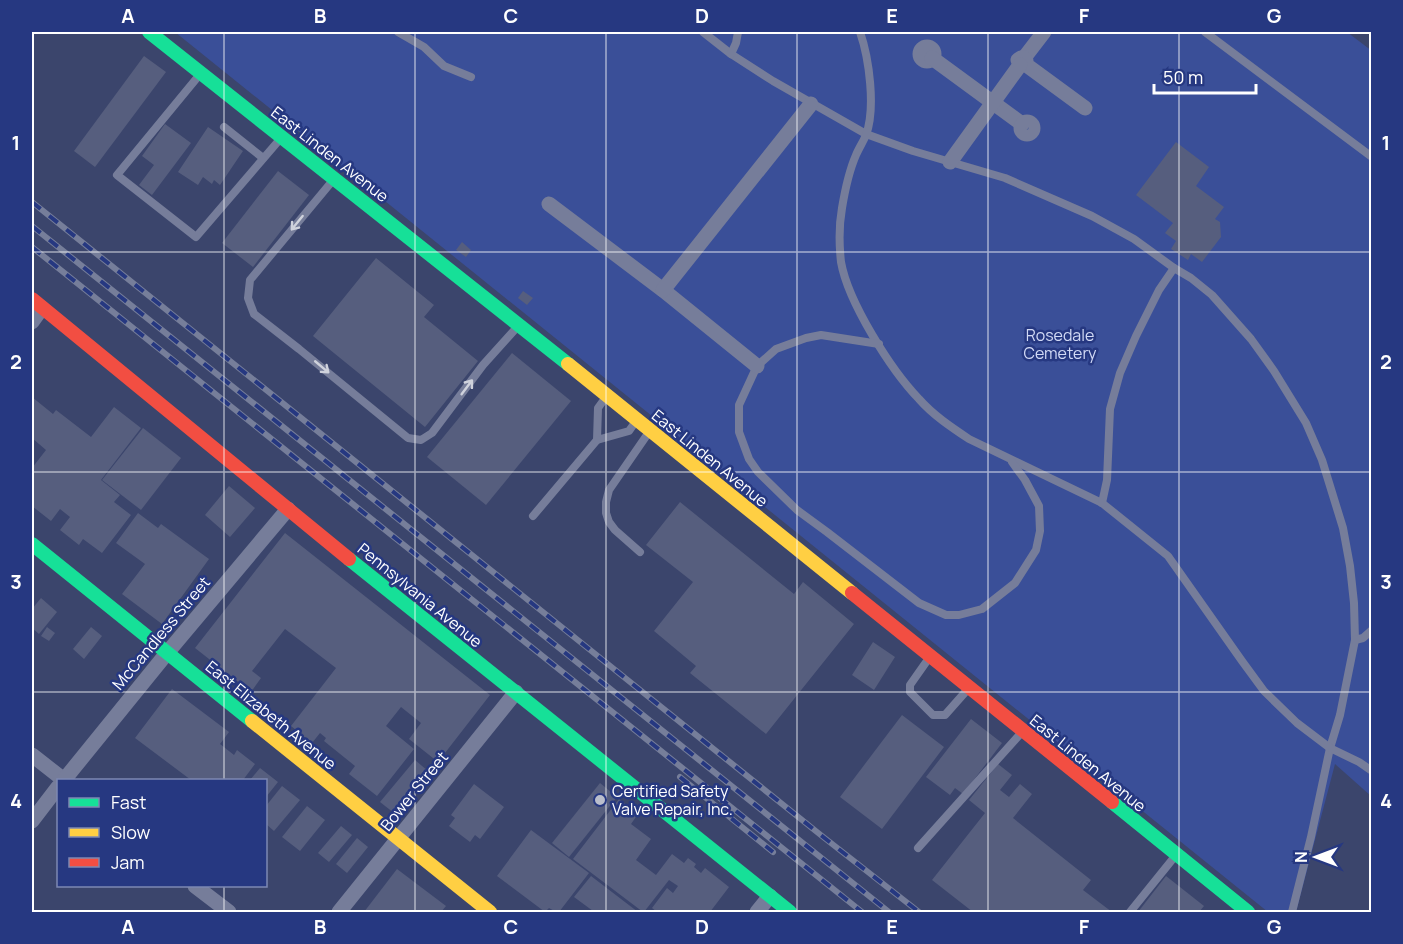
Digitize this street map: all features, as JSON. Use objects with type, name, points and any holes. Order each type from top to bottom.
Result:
[{"type":"street","name":"East Linden Avenue","points":[[149,32],[519,325],[1248,912]]},
{"type":"street","points":[[950,162],[1044,32]]},
{"type":"street","points":[[932,58],[1022,124]]},
{"type":"street","points":[[1023,62],[1085,108]]},
{"type":"street","points":[[663,290],[811,104]]},
{"type":"street","points":[[549,204],[663,290],[757,366]]},
{"type":"street","points":[[32,322],[37,304]]},
{"type":"street","name":"Pennsylvania Avenue","points":[[37,304],[288,509],[790,912]]},
{"type":"street","name":"McCandless Street","points":[[65,779],[288,509]]},
{"type":"street","name":"East Elizabeth Avenue","points":[[32,544],[490,912]]},
{"type":"street","name":"Bower Street","points":[[339,912],[516,692]]},
{"type":"street","points":[[32,755],[63,779]]},
{"type":"street","points":[[32,821],[57,788]]},
{"type":"street","points":[[198,887],[229,912]]},
{"type":"street","points":[[757,912],[770,896]]},
{"type":"lane","points":[[398,32],[424,47],[444,66],[471,77]]},
{"type":"lane","points":[[703,32],[731,54],[773,81],[866,134],[913,151],[1005,178],[1092,216],[1134,239],[1212,295],[1251,339],[1274,371],[1306,423],[1322,460],[1343,528],[1352,584],[1355,640],[1340,715],[1330,748],[1292,912]]},
{"type":"lane","points":[[731,54],[738,32]]},
{"type":"lane","points":[[860,32],[869,71],[871,109],[866,134],[855,155],[842,208],[839,239],[842,264],[848,285],[868,328],[904,383],[948,425],[969,439],[1102,503],[1168,556],[1264,691],[1297,723],[1330,748],[1359,762],[1371,771]]},
{"type":"lane","points":[[1205,32],[1371,157]]},
{"type":"lane","points":[[201,72],[117,176],[196,237],[282,136]]},
{"type":"lane","points":[[224,127],[263,158]]},
{"type":"lane","points":[[335,178],[250,280],[248,298],[254,314],[408,438],[421,440],[432,433],[483,365],[519,325]]},
{"type":"lane","points":[[1102,503],[1107,480],[1110,409],[1120,373],[1159,290],[1174,268]]},
{"type":"lane","points":[[879,344],[821,335],[776,349],[757,366],[739,405],[738,432],[749,459],[758,472],[797,510],[919,603],[946,615],[959,615],[982,609],[1015,583],[1036,550],[1040,531],[1039,507],[1025,480],[1010,459]]},
{"type":"lane","points":[[597,440],[598,408],[607,396]]},
{"type":"lane","points":[[533,516],[597,440],[629,431],[637,420]]},
{"type":"lane","points":[[640,552],[609,522],[606,502],[609,490],[650,431]]},
{"type":"lane","points":[[1355,640],[1364,638],[1371,630]]},
{"type":"lane","points":[[930,657],[910,685],[910,692],[933,715],[945,715],[969,688]]},
{"type":"lane","points":[[918,848],[1023,731]]},
{"type":"lane","points":[[1130,912],[1176,855]]},
{"type":"green space","name":"Rosedale Cemetery","points":[[175,32],[1347,32],[1372,51],[1371,796],[1335,764],[1296,912],[1268,912]]},
{"type":"building","points":[[144,56],[166,72],[95,167],[74,151]]},
{"type":"building","points":[[165,124],[191,143],[152,195],[139,185],[154,165],[142,156]]},
{"type":"building","points":[[208,127],[243,151],[220,185],[214,180],[212,184],[203,177],[198,185],[178,172]]},
{"type":"building","points":[[1176,142],[1209,167],[1196,186],[1224,207],[1215,219],[1220,222],[1221,237],[1202,262],[1191,254],[1188,260],[1171,249],[1176,241],[1165,233],[1173,223],[1136,195]]},
{"type":"building","points":[[278,171],[309,195],[253,267],[222,243]]},
{"type":"building","points":[[462,242],[471,250],[466,257],[456,250]]},
{"type":"building","points":[[376,258],[434,305],[424,317],[478,361],[425,427],[313,336]]},
{"type":"building","points":[[523,291],[533,298],[527,305],[518,298]]},
{"type":"building","points":[[512,353],[571,401],[486,505],[427,457]]},
{"type":"building","points":[[32,397],[53,414],[56,410],[91,437],[114,407],[141,428],[101,480],[120,495],[114,502],[131,515],[102,553],[83,539],[79,545],[60,530],[70,517],[60,509],[51,521],[32,506],[32,468],[46,450],[32,438]]},
{"type":"building","points":[[143,428],[181,458],[141,510],[102,480]]},
{"type":"building","points":[[229,486],[255,508],[230,537],[205,515]]},
{"type":"building","points":[[680,502],[794,594],[803,582],[854,624],[766,734],[690,673],[696,666],[654,631],[693,582],[646,545]]},
{"type":"building","points":[[138,513],[158,528],[161,524],[209,559],[162,624],[122,594],[145,564],[116,543]]},
{"type":"building","points":[[285,533],[490,695],[438,762],[409,739],[421,723],[401,707],[386,726],[414,749],[377,796],[349,774],[355,766],[324,741],[326,738],[320,733],[312,743],[291,726],[336,668],[285,629],[252,671],[261,678],[251,692],[195,648]]},
{"type":"building","points":[[41,598],[57,612],[39,634],[32,628],[32,609]]},
{"type":"building","points":[[47,627],[55,633],[49,641],[41,636]]},
{"type":"building","points":[[91,627],[102,636],[84,659],[73,649]]},
{"type":"building","points":[[873,642],[895,657],[874,690],[852,675]]},
{"type":"building","points":[[172,689],[229,732],[220,744],[234,755],[237,750],[255,764],[244,779],[190,779],[135,738]]},
{"type":"building","points":[[902,715],[944,747],[882,829],[840,797]]},
{"type":"building","points":[[971,719],[1002,743],[963,794],[955,788],[950,795],[926,777]]},
{"type":"building","points":[[415,760],[428,771],[394,813],[380,802]]},
{"type":"building","points":[[998,764],[1012,775],[1000,790],[1009,797],[1020,784],[1032,794],[1013,818],[1091,880],[1083,890],[1112,912],[973,912],[932,880],[985,813],[969,800]]},
{"type":"building","points":[[260,768],[278,782],[267,796],[267,779],[251,779]]},
{"type":"building","points":[[600,783],[617,797],[569,857],[552,843]]},
{"type":"building","points":[[474,784],[504,807],[480,839],[475,835],[470,842],[449,826],[455,818],[451,815]]},
{"type":"building","points":[[282,786],[300,800],[274,831],[267,825],[267,805]]},
{"type":"building","points":[[619,799],[638,814],[631,824],[651,839],[636,860],[656,875],[672,854],[684,863],[688,858],[696,864],[694,867],[701,873],[705,868],[729,887],[710,912],[657,912],[652,908],[667,888],[673,893],[678,886],[669,880],[643,912],[573,859]]},
{"type":"building","points":[[307,806],[325,820],[300,851],[282,837]]},
{"type":"building","points":[[341,826],[352,835],[329,862],[318,853]]},
{"type":"building","points":[[531,830],[589,873],[559,912],[549,908],[545,912],[497,876]]},
{"type":"building","points":[[357,838],[368,847],[347,873],[336,864]]},
{"type":"building","points":[[397,869],[446,906],[441,912],[364,912]]},
{"type":"building","points":[[591,876],[638,912],[592,912],[574,897]]},
{"type":"building","points":[[1166,876],[1204,906],[1199,912],[1138,912]]},
{"type":"railway","points":[[32,202],[919,912]]},
{"type":"railway","points":[[32,226],[889,912]]},
{"type":"railway","points":[[32,247],[862,912]]},
{"type":"railway","points":[[680,777],[773,852]]},
{"type":"traffic: fast","points":[[149,32],[568,364]]},
{"type":"traffic: fast","points":[[32,544],[252,721]]},
{"type":"traffic: fast","points":[[349,559],[790,912]]},
{"type":"traffic: fast","points":[[1112,802],[1248,912]]},
{"type":"traffic: slow","points":[[568,364],[852,593]]},
{"type":"traffic: slow","points":[[252,721],[490,912]]},
{"type":"traffic: jam","points":[[32,299],[349,559]]},
{"type":"traffic: jam","points":[[852,593],[1112,802]]},
{"type":"place","name":"Certified Safety Valve Repair, Inc.","points":[[600,800]]}]
